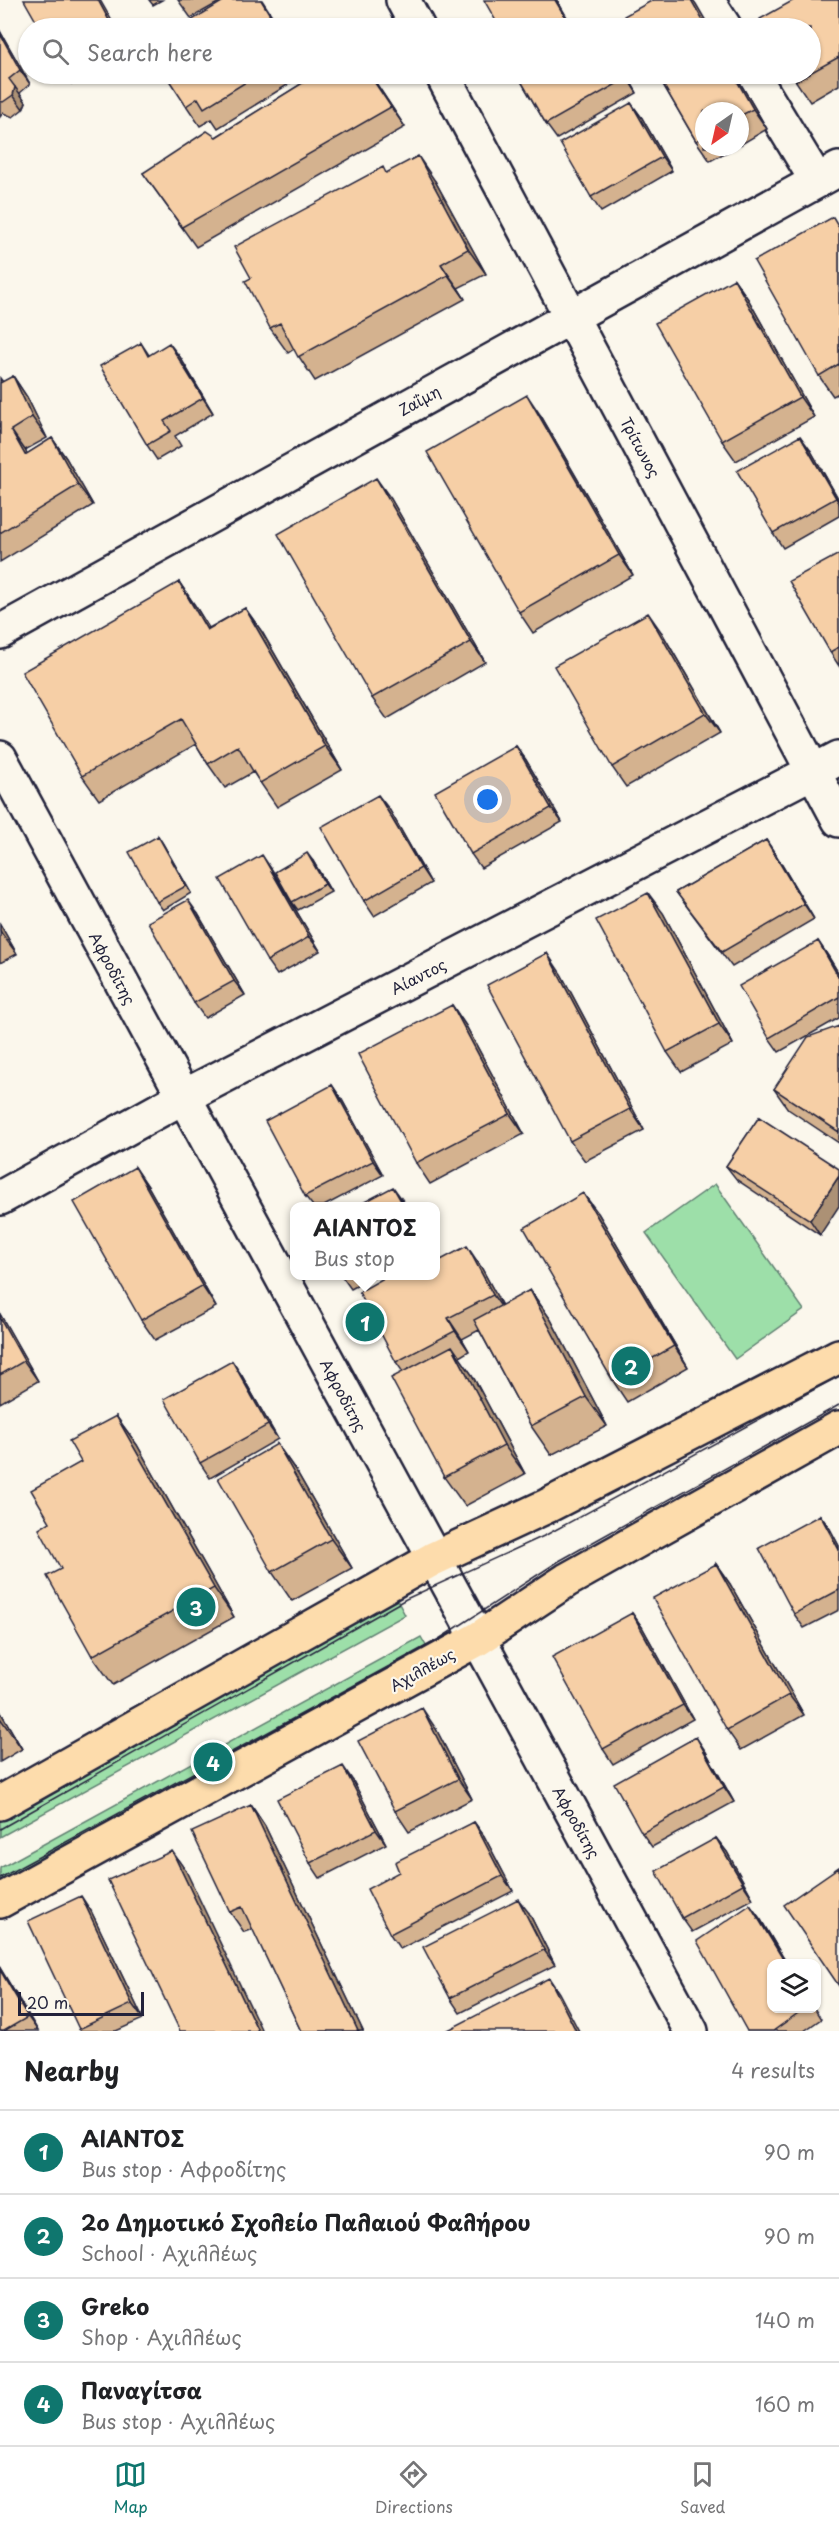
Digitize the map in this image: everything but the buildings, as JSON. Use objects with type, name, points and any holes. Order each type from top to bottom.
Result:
[{"type":"main road","points":[[0,1803],[433,1559],[547,1506],[839,1356]]},
{"type":"main road","name":"Αχιλλέως","points":[[0,1901],[478,1639],[567,1580],[839,1428]]},
{"type":"street","points":[[403,0],[413,18]]},
{"type":"street","points":[[707,0],[719,18]]},
{"type":"street","name":"Τρίτωνος","points":[[447,84],[571,316],[826,765],[839,820]]},
{"type":"street","points":[[760,84],[828,175]]},
{"type":"street","name":"Ζαΐμη","points":[[0,632],[828,175]]},
{"type":"street","name":"Αφροδίτης","points":[[0,758],[433,1559],[692,2031]]},
{"type":"street","name":"Αίαντος","points":[[0,1198],[183,1097],[826,765]]},
{"type":"green space","points":[[715,1184],[804,1310],[735,1359],[646,1233]]},
{"type":"green space","points":[[396,1598],[405,1615],[0,1837],[0,1820]]},
{"type":"green space","points":[[421,1637],[429,1651],[0,1885],[0,1868]]},
{"type":"tram line","points":[[0,1829],[406,1599],[546,1535],[839,1376]]},
{"type":"tram line","points":[[0,1878],[439,1639],[559,1561],[839,1405]]},
{"type":"place","name":"ΑΙΑΝΤΟΣ","points":[[365,1322]]},
{"type":"place","name":"2ο Δημοτικό Σχολείο Παλαιού Φαλήρου","points":[[631,1366]]},
{"type":"place","name":"Greko","points":[[196,1607]]},
{"type":"place","name":"Παναγίτσα","points":[[213,1762]]}]
